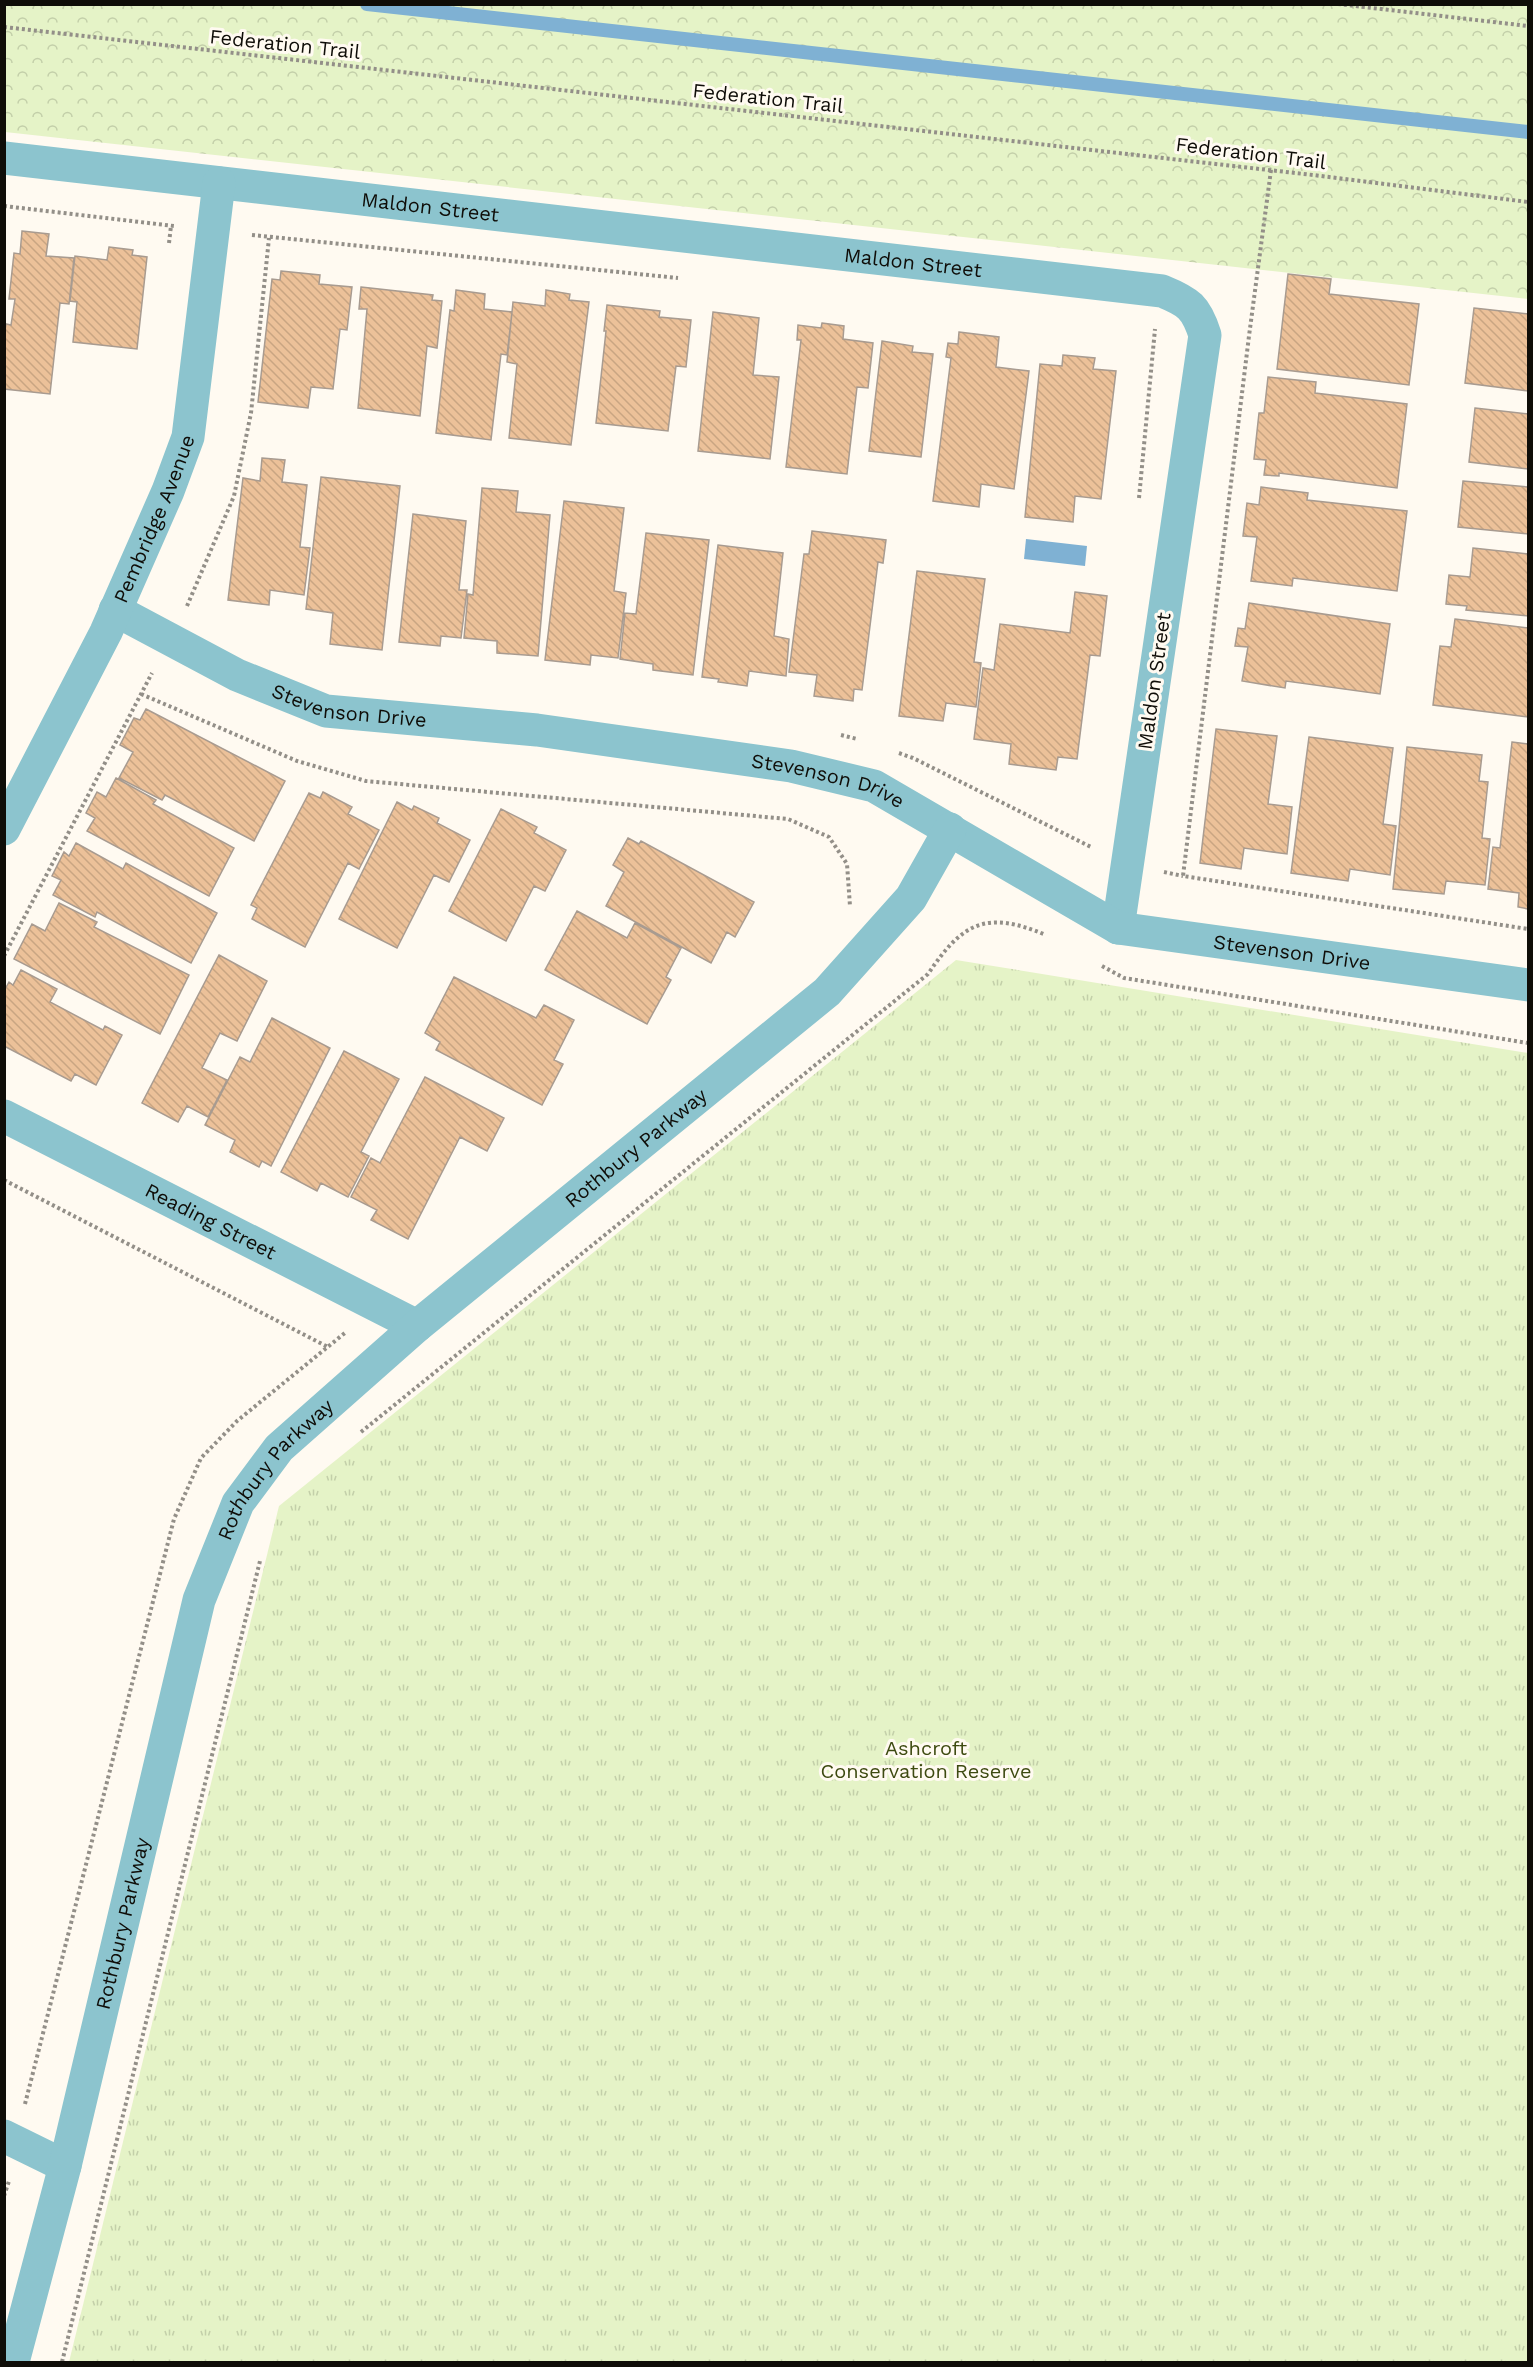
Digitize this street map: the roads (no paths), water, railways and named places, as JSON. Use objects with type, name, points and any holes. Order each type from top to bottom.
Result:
[{"type":"street","name":"Maldon Street","points":[[4,158],[1162,291],[1183,299],[1199,315],[1205,335],[1118,928]]},
{"type":"street","name":"Pembridge Avenue","points":[[4,829],[116,610],[168,491],[188,437],[219,183]]},
{"type":"street","name":"Stevenson Drive","points":[[116,610],[237,675],[326,711],[537,730],[791,766],[874,786],[1118,928],[1528,985]]},
{"type":"street","name":"Rothbury Parkway","points":[[13,2362],[64,2166],[199,1600],[238,1503],[279,1448],[417,1326],[827,992],[911,898],[950,829]]},
{"type":"street","name":"Reading Street","points":[[4,1116],[417,1326]]},
{"type":"street","points":[[4,2136],[64,2166]]},
{"type":"water","points":[[1026,539],[1087,546],[1085,566],[1024,559]]},
{"type":"waterway","points":[[367,4],[1528,132]]},
{"type":"park label","name":"Ashcroft Conservation Reserve","points":[[926,1760]]}]
